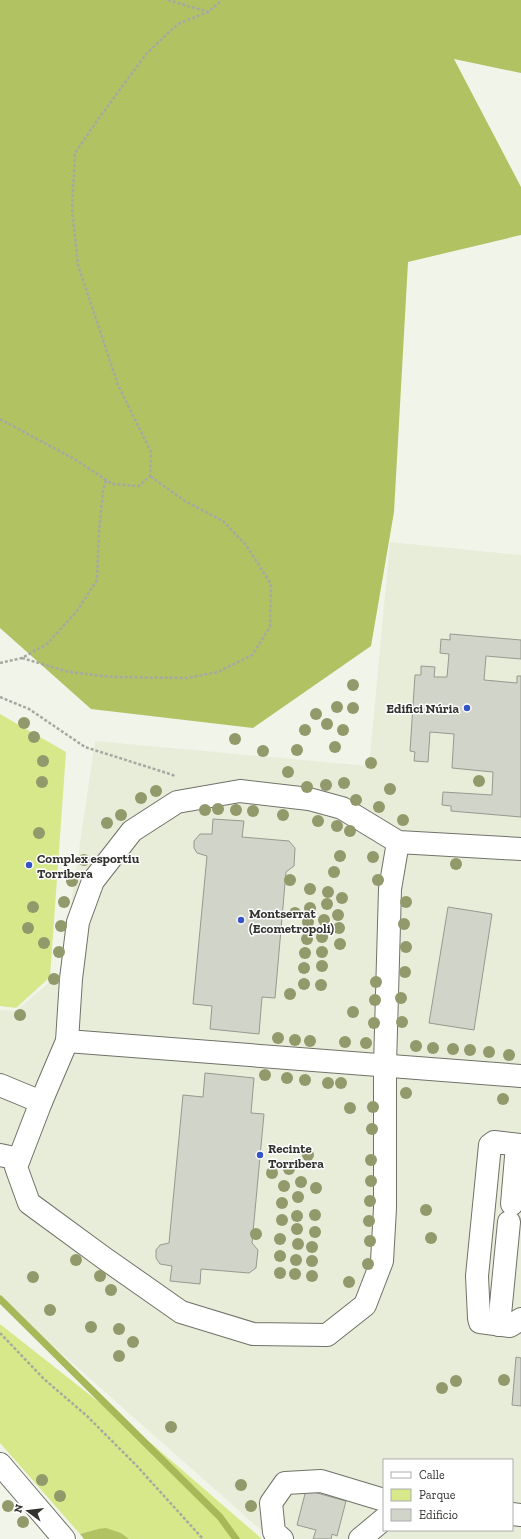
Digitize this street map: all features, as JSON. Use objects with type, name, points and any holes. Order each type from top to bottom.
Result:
[{"type":"street","points":[[398,842],[390,889],[386,1065],[385,1208],[382,1261],[365,1305],[327,1335],[253,1334],[180,1312],[29,1203],[16,1167],[10,1157],[41,1102],[67,1041],[71,979],[78,922],[93,881],[132,831],[178,802],[240,791],[309,799],[342,808],[398,842],[521,849]]},
{"type":"street","points":[[67,1041],[521,1076]]},
{"type":"street","points":[[0,1086],[41,1102]]},
{"type":"street","points":[[499,1325],[512,1291],[513,1262],[508,1213],[487,1177],[490,1145],[494,1142],[519,1145],[518,1179],[508,1213],[478,1259],[477,1287],[479,1318],[480,1322],[499,1325],[510,1326],[521,1319]]},
{"type":"street","points":[[487,1177],[518,1179]]},
{"type":"street","points":[[478,1259],[513,1262]]},
{"type":"street","points":[[477,1287],[512,1291]]},
{"type":"street","points":[[0,1464],[64,1539]]},
{"type":"street","points":[[282,1539],[274,1532],[271,1503],[285,1484],[321,1481],[383,1500]]},
{"type":"street","points":[[360,1539],[383,1520]]},
{"type":"path","points":[[168,0],[208,12]]},
{"type":"path","points":[[0,419],[76,460],[112,484],[139,486],[150,476],[151,452],[118,385],[78,265],[72,209],[75,153],[146,54],[178,24],[208,12],[222,0]]},
{"type":"path","points":[[22,658],[69,672],[112,677],[187,678],[218,672],[252,656],[270,627],[271,584],[246,545],[223,521],[185,501],[150,476]]},
{"type":"path","points":[[0,663],[22,658],[47,644],[77,612],[97,580],[100,524],[103,491],[106,480]]},
{"type":"path","points":[[0,697],[29,709],[85,747],[173,775],[201,798]]},
{"type":"path","points":[[0,1333],[44,1379],[87,1416],[136,1465],[203,1539]]},
{"type":"shaded area","name":"Recinte Torribera","points":[[390,542],[521,555],[521,1539],[271,1539],[0,1299],[0,1010],[16,1011],[61,972],[95,741],[369,766]]},
{"type":"green space","points":[[0,0],[521,0],[521,73],[454,59],[521,187],[521,235],[408,262],[394,512],[371,646],[253,728],[91,709],[0,628]]},
{"type":"green space","name":"Complex esportiu Torribera","points":[[0,714],[66,752],[50,977],[16,1008],[0,1006]]},
{"type":"green space","points":[[0,1324],[152,1444],[262,1539],[129,1539],[121,1533],[98,1529],[80,1534],[0,1443]]},
{"type":"green space","points":[[106,1528],[121,1533],[129,1539],[84,1539],[80,1534],[98,1529]]},
{"type":"building","name":"Edifici Núria","points":[[450,634],[521,640],[521,659],[486,656],[484,680],[517,683],[517,676],[521,676],[521,817],[451,811],[451,806],[442,805],[443,792],[492,795],[493,772],[452,768],[454,734],[430,732],[428,762],[414,761],[415,752],[410,751],[415,675],[421,675],[421,666],[435,667],[434,677],[447,677],[449,654],[440,653],[441,639],[450,640]]},
{"type":"building","name":"Montserrat (Ecometropoli)","points":[[213,819],[244,821],[242,837],[289,841],[295,848],[294,866],[286,872],[275,998],[262,997],[259,1034],[210,1029],[212,1006],[193,1004],[207,856],[197,853],[194,848],[194,841],[200,834],[212,834]]},
{"type":"building","points":[[448,907],[492,914],[474,1030],[429,1023]]},
{"type":"building","points":[[205,1073],[254,1078],[251,1113],[264,1114],[252,1243],[258,1250],[256,1268],[249,1273],[201,1269],[200,1284],[170,1281],[172,1266],[160,1264],[156,1258],[156,1250],[160,1245],[169,1243],[183,1095],[203,1097]]},
{"type":"building","points":[[516,1357],[521,1358],[521,1406],[512,1405]]},
{"type":"building","points":[[306,1490],[346,1501],[337,1536],[332,1534],[331,1539],[313,1539],[316,1530],[297,1525]]},
{"type":"waterway","points":[[0,1299],[220,1517],[236,1539]]},
{"type":"place","name":"Edifici Núria","points":[[467,708]]},
{"type":"place","name":"Complex esportiu Torribera","points":[[29,865]]},
{"type":"place","name":"Montserrat (Ecometropoli)","points":[[241,920]]},
{"type":"place","name":"Recinte Torribera","points":[[260,1155]]}]
